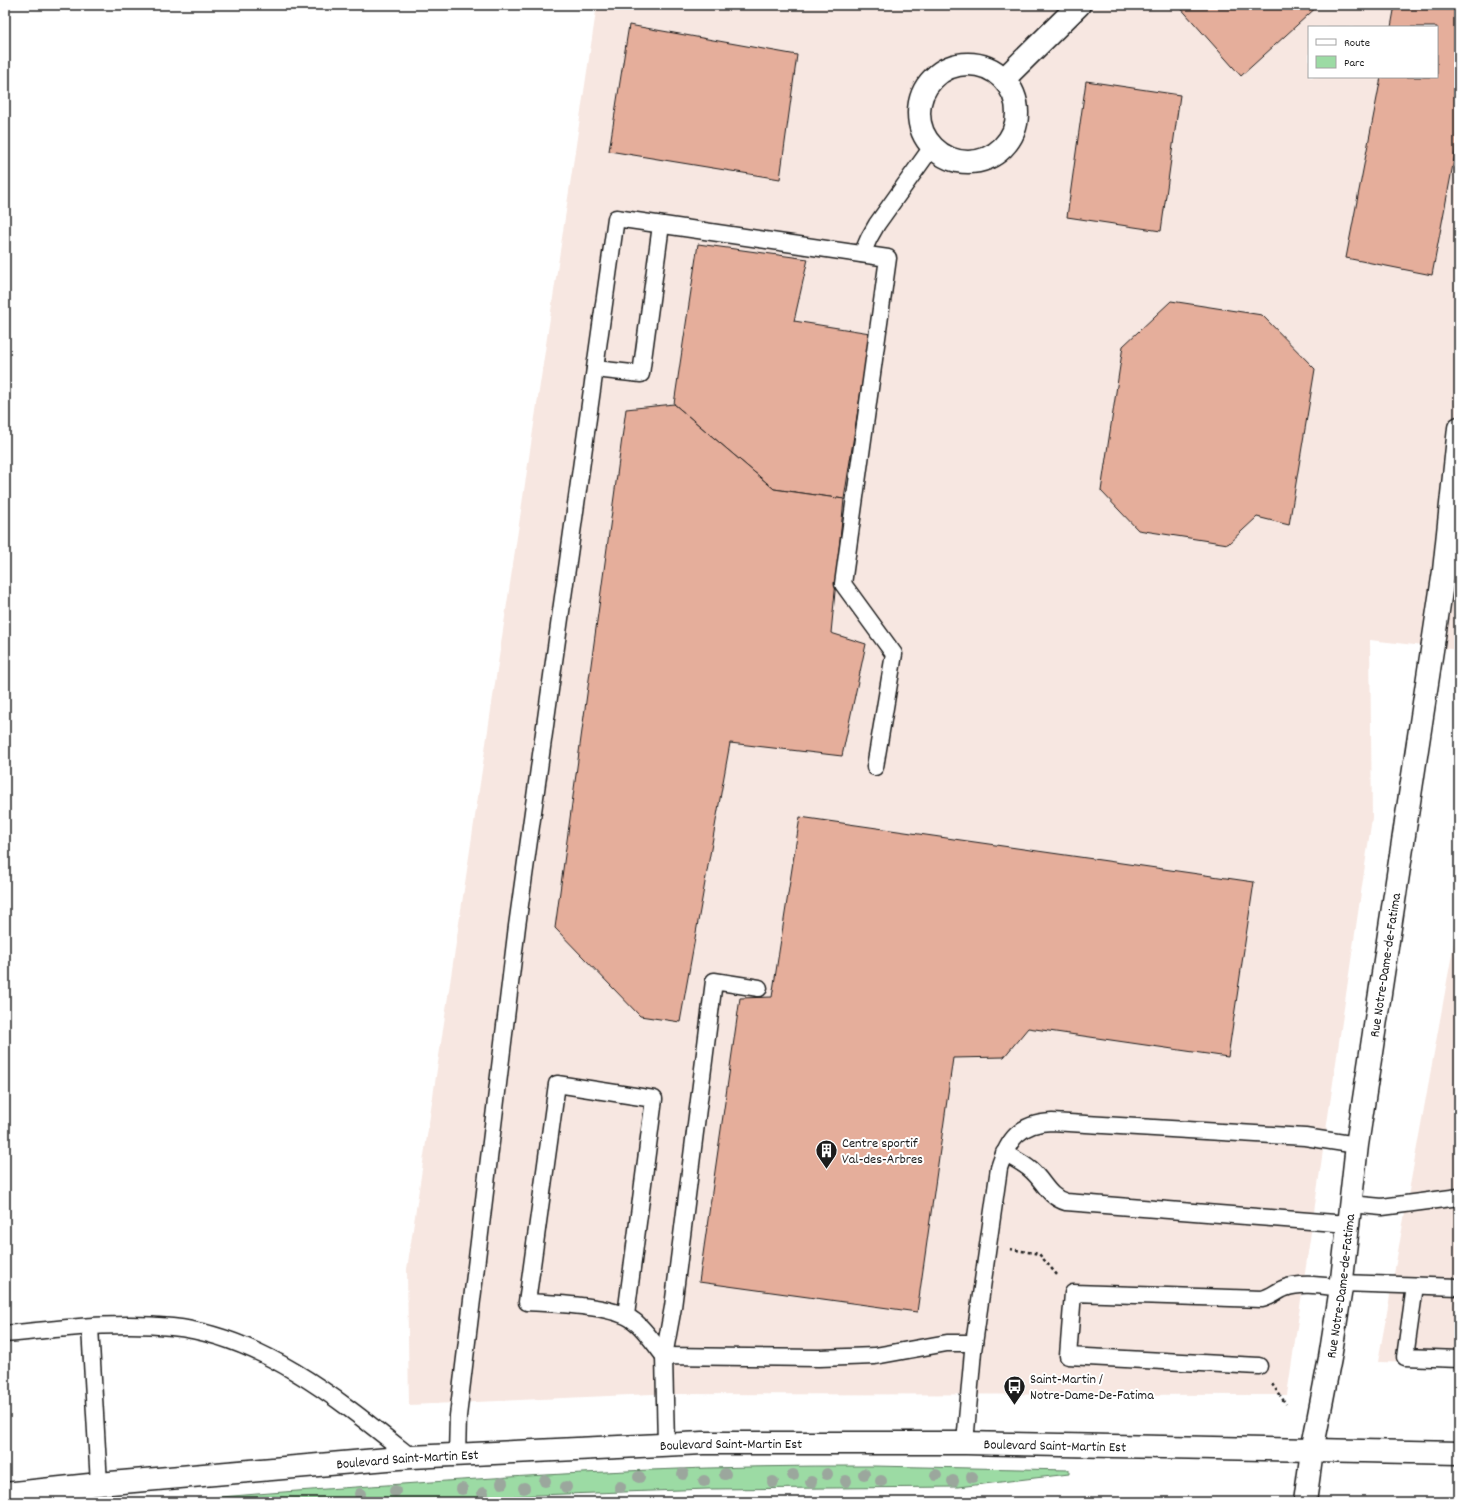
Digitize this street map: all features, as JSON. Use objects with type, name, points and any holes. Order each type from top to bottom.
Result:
[{"type":"street","points":[[1004,79],[1078,5]]},
{"type":"street","points":[[974,64],[990,69],[1004,79],[1013,92],[1017,108],[1016,124],[1010,139],[1000,151],[986,159],[971,163],[955,161],[940,154],[932,147],[921,129],[918,112],[921,96],[930,82],[942,71],[958,65],[974,64]]},
{"type":"street","name":"Rue Notre-Dame-de-Fatima","points":[[1305,1502],[1312,1450],[1330,1358],[1341,1285],[1357,1145],[1444,571],[1459,428]]},
{"type":"street","name":"Boulevard Saint-Martin Est","points":[[5,1494],[99,1484],[411,1458],[666,1444],[965,1443],[1459,1453]]},
{"type":"lane","points":[[862,254],[877,224],[932,147]]},
{"type":"lane","points":[[456,1455],[458,1416],[517,926],[616,218],[888,258],[843,584],[894,654],[875,767]]},
{"type":"lane","points":[[595,369],[641,374],[661,225]]},
{"type":"lane","points":[[666,1444],[664,1356],[673,1307],[714,981],[759,988]]},
{"type":"lane","points":[[626,1315],[654,1099],[557,1084],[527,1302],[605,1309],[626,1315],[636,1322],[664,1356],[819,1358],[861,1357],[897,1353],[947,1343],[974,1343]]},
{"type":"lane","points":[[965,1443],[974,1343],[999,1168],[1006,1147],[1024,1129],[1032,1124],[1052,1122],[1305,1137],[1357,1145]]},
{"type":"lane","points":[[1004,1153],[1031,1170],[1052,1196],[1058,1200],[1066,1202],[1349,1214],[1382,1207],[1459,1197]]},
{"type":"lane","points":[[1259,1366],[1068,1356],[1073,1293],[1262,1299],[1270,1297],[1284,1288],[1307,1285],[1459,1287]]},
{"type":"lane","points":[[1415,1286],[1405,1357],[1459,1359]]},
{"type":"lane","points":[[5,1334],[90,1327],[140,1325],[172,1327],[219,1337],[267,1357],[306,1378],[348,1407],[411,1458]]},
{"type":"lane","points":[[90,1327],[99,1484]]},
{"type":"path","points":[[988,1246],[1040,1254],[1073,1293]]},
{"type":"shaded area","points":[[597,5],[1459,5],[1459,650],[1370,640],[1372,818],[1287,1395],[652,1394],[409,1405],[407,1269]]},
{"type":"shaded area","points":[[1459,915],[1459,1364],[1378,1362]]},
{"type":"green space","points":[[873,1466],[1069,1470],[1069,1474],[958,1487],[709,1489],[537,1495],[426,1502],[169,1502],[314,1490],[579,1473],[696,1468]]},
{"type":"building","points":[[1178,5],[1319,5],[1241,76]]},
{"type":"building","points":[[1395,5],[1459,5],[1459,133],[1432,275],[1346,258],[1381,78],[1438,78],[1438,26],[1391,26]]},
{"type":"building","points":[[629,25],[797,55],[780,179],[609,151]]},
{"type":"building","points":[[1086,81],[1180,95],[1161,231],[1067,217]]},
{"type":"building","points":[[698,244],[808,259],[794,321],[870,333],[844,499],[774,489],[674,404]]},
{"type":"building","points":[[1171,301],[1262,315],[1315,369],[1289,525],[1257,517],[1228,544],[1138,530],[1101,491],[1123,346]]},
{"type":"building","points":[[674,404],[774,489],[844,499],[831,633],[866,644],[842,756],[730,743],[680,1022],[640,1016],[555,928],[626,409]]},
{"type":"building","name":"Centre sportif Val-des-Arbres","points":[[800,817],[1254,882],[1228,1057],[1028,1028],[1004,1057],[953,1058],[917,1312],[699,1282],[740,998],[772,997]]},
{"type":"place","name":"Centre sportif Val-des-Arbres","points":[[826,1170]]},
{"type":"place","name":"Saint-Martin / Notre-Dame-De-Fatima","points":[[1015,1406]]}]
